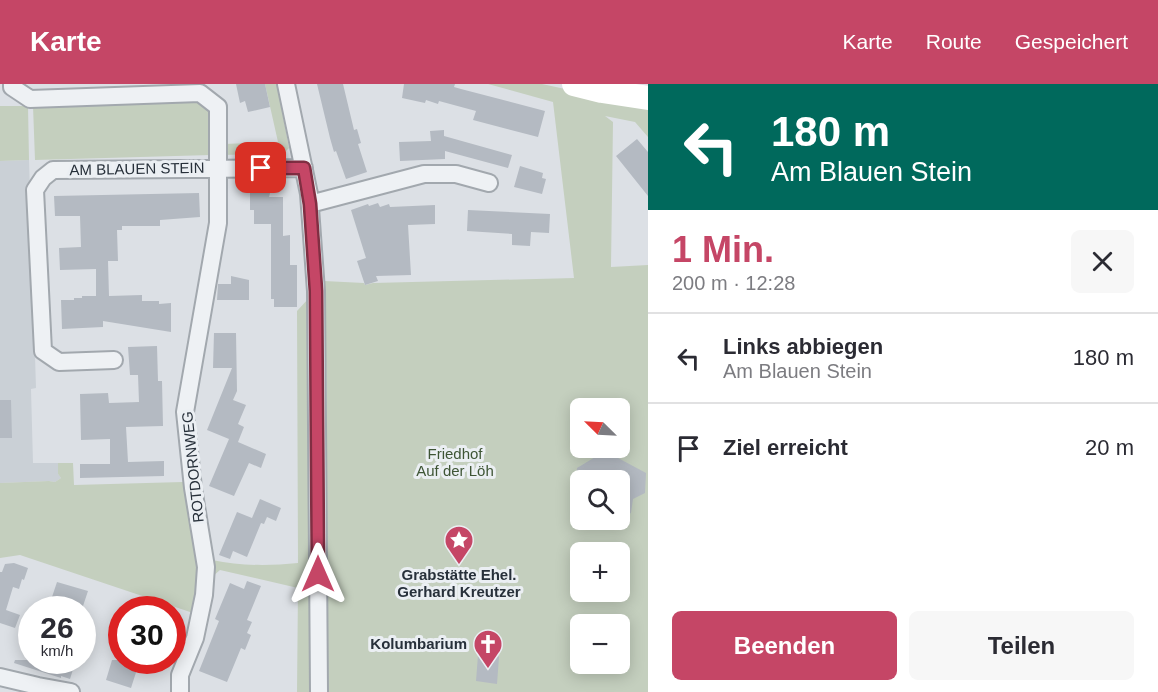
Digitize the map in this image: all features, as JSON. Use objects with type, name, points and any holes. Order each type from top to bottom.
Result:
[{"type":"main road","points":[[574,84],[648,98]]},
{"type":"street","name":"ROTDORNWEG","points":[[12,84],[12,87],[30,99],[200,93],[218,107],[218,223],[185,412],[193,488],[206,567],[204,595],[195,638],[180,675],[180,692]]},
{"type":"street","points":[[286,84],[310,204],[316,291],[319,692]]},
{"type":"street","name":"AM BLAUEN STEIN","points":[[114,360],[59,362],[43,351],[35,190],[44,178],[52,170],[304,168]]},
{"type":"street","points":[[310,204],[424,174],[456,174],[489,183]]},
{"type":"street","points":[[0,677],[71,692]]},
{"type":"shaded area","points":[[29,160],[36,388],[31,389],[33,463],[58,463],[58,474],[61,478],[55,482],[0,483],[0,161]]},
{"type":"green space","points":[[265,84],[277,84],[289,148],[284,153],[224,155],[224,144],[278,142]]},
{"type":"green space","name":"Friedhof Auf der Löh","points":[[488,84],[542,84],[648,107],[648,137],[635,122],[605,116],[613,122],[611,267],[648,265],[648,692],[327,692],[327,398],[324,281],[364,283],[365,285],[574,278],[553,102]]},
{"type":"green space","points":[[196,101],[209,109],[211,155],[35,160],[33,106]]},
{"type":"green space","points":[[0,106],[28,106],[29,160],[0,161]]},
{"type":"green space","points":[[309,298],[309,692],[297,692],[298,588],[220,570],[212,577],[212,560],[255,565],[298,563],[297,311]]},
{"type":"green space","points":[[58,463],[73,463],[74,485],[183,482],[198,559],[199,589],[196,614],[186,611],[186,596],[142,596],[20,555],[0,558],[0,483],[55,482],[61,478],[58,474]]},
{"type":"building","points":[[236,84],[265,84],[270,107],[248,112],[245,101],[240,103]]},
{"type":"building","points":[[317,84],[343,84],[354,130],[357,129],[361,143],[358,144],[367,172],[346,179],[336,151],[334,152]]},
{"type":"building","points":[[404,84],[455,84],[454,87],[545,111],[538,137],[473,120],[476,111],[439,101],[438,104],[426,100],[425,103],[402,98]]},
{"type":"building","points":[[444,130],[444,136],[512,155],[508,168],[445,151],[445,159],[400,161],[399,142],[431,141],[430,131]]},
{"type":"building","points":[[637,139],[648,152],[648,196],[616,156]]},
{"type":"building","points":[[520,166],[543,173],[542,178],[546,179],[542,194],[514,187]]},
{"type":"building","points":[[199,193],[200,217],[160,220],[160,226],[122,226],[122,230],[117,230],[118,261],[108,261],[109,296],[142,295],[142,301],[159,301],[159,304],[171,303],[171,332],[103,321],[103,327],[62,329],[61,300],[96,296],[96,269],[60,270],[59,248],[81,247],[80,216],[55,216],[54,196]]},
{"type":"building","points":[[250,193],[270,193],[269,197],[283,197],[283,236],[290,235],[290,265],[297,265],[297,307],[274,307],[274,299],[271,299],[271,224],[254,224],[254,210],[250,210]]},
{"type":"building","points":[[378,203],[380,207],[389,204],[390,207],[435,205],[435,224],[408,225],[411,275],[376,276],[378,281],[365,285],[357,261],[366,258],[351,210]]},
{"type":"building","points":[[468,210],[550,214],[549,233],[531,232],[530,246],[512,245],[512,234],[467,231]]},
{"type":"building","points":[[231,276],[249,280],[249,300],[217,300],[218,284],[231,284]]},
{"type":"building","points":[[214,333],[236,333],[237,391],[233,400],[246,405],[238,424],[244,427],[238,442],[266,454],[261,468],[249,463],[234,496],[209,486],[229,439],[207,430],[232,368],[213,368]]},
{"type":"building","points":[[157,346],[158,381],[162,381],[163,426],[126,427],[128,462],[164,461],[164,476],[80,478],[80,464],[110,464],[110,439],[81,440],[80,394],[108,393],[109,403],[139,402],[138,375],[130,375],[128,347]]},
{"type":"building","points":[[0,400],[11,400],[12,438],[0,438]]},
{"type":"building","points":[[593,458],[618,458],[646,473],[645,493],[633,499],[630,514],[630,470],[577,470]]},
{"type":"building","points":[[260,499],[281,508],[276,521],[267,517],[264,524],[261,523],[247,557],[233,551],[230,559],[219,555],[237,512],[252,518]]},
{"type":"building","points":[[14,563],[28,568],[19,589],[13,587],[6,610],[18,614],[15,628],[0,623],[0,572],[5,564]]},
{"type":"building","points":[[247,581],[261,586],[247,620],[252,622],[247,633],[251,635],[245,650],[241,648],[227,682],[199,671],[219,621],[215,619],[230,583],[244,589]]},
{"type":"building","points":[[57,582],[88,591],[86,596],[52,596]]},
{"type":"building","name":"Kolumbarium","points":[[478,655],[499,657],[497,684],[476,681]]},
{"type":"building","points":[[108,673],[136,674],[131,688],[106,680]]},
{"type":"building","points":[[48,674],[72,674],[70,679],[61,676],[61,678]]},
{"type":"place","name":"Grabstätte Ehel. Gerhard Kreutzer","points":[[459,566]]},
{"type":"place","name":"Kolumbarium","points":[[488,670]]},
{"type":"route","points":[[261,168],[304,168],[309,194],[316,291],[318,574]]}]
